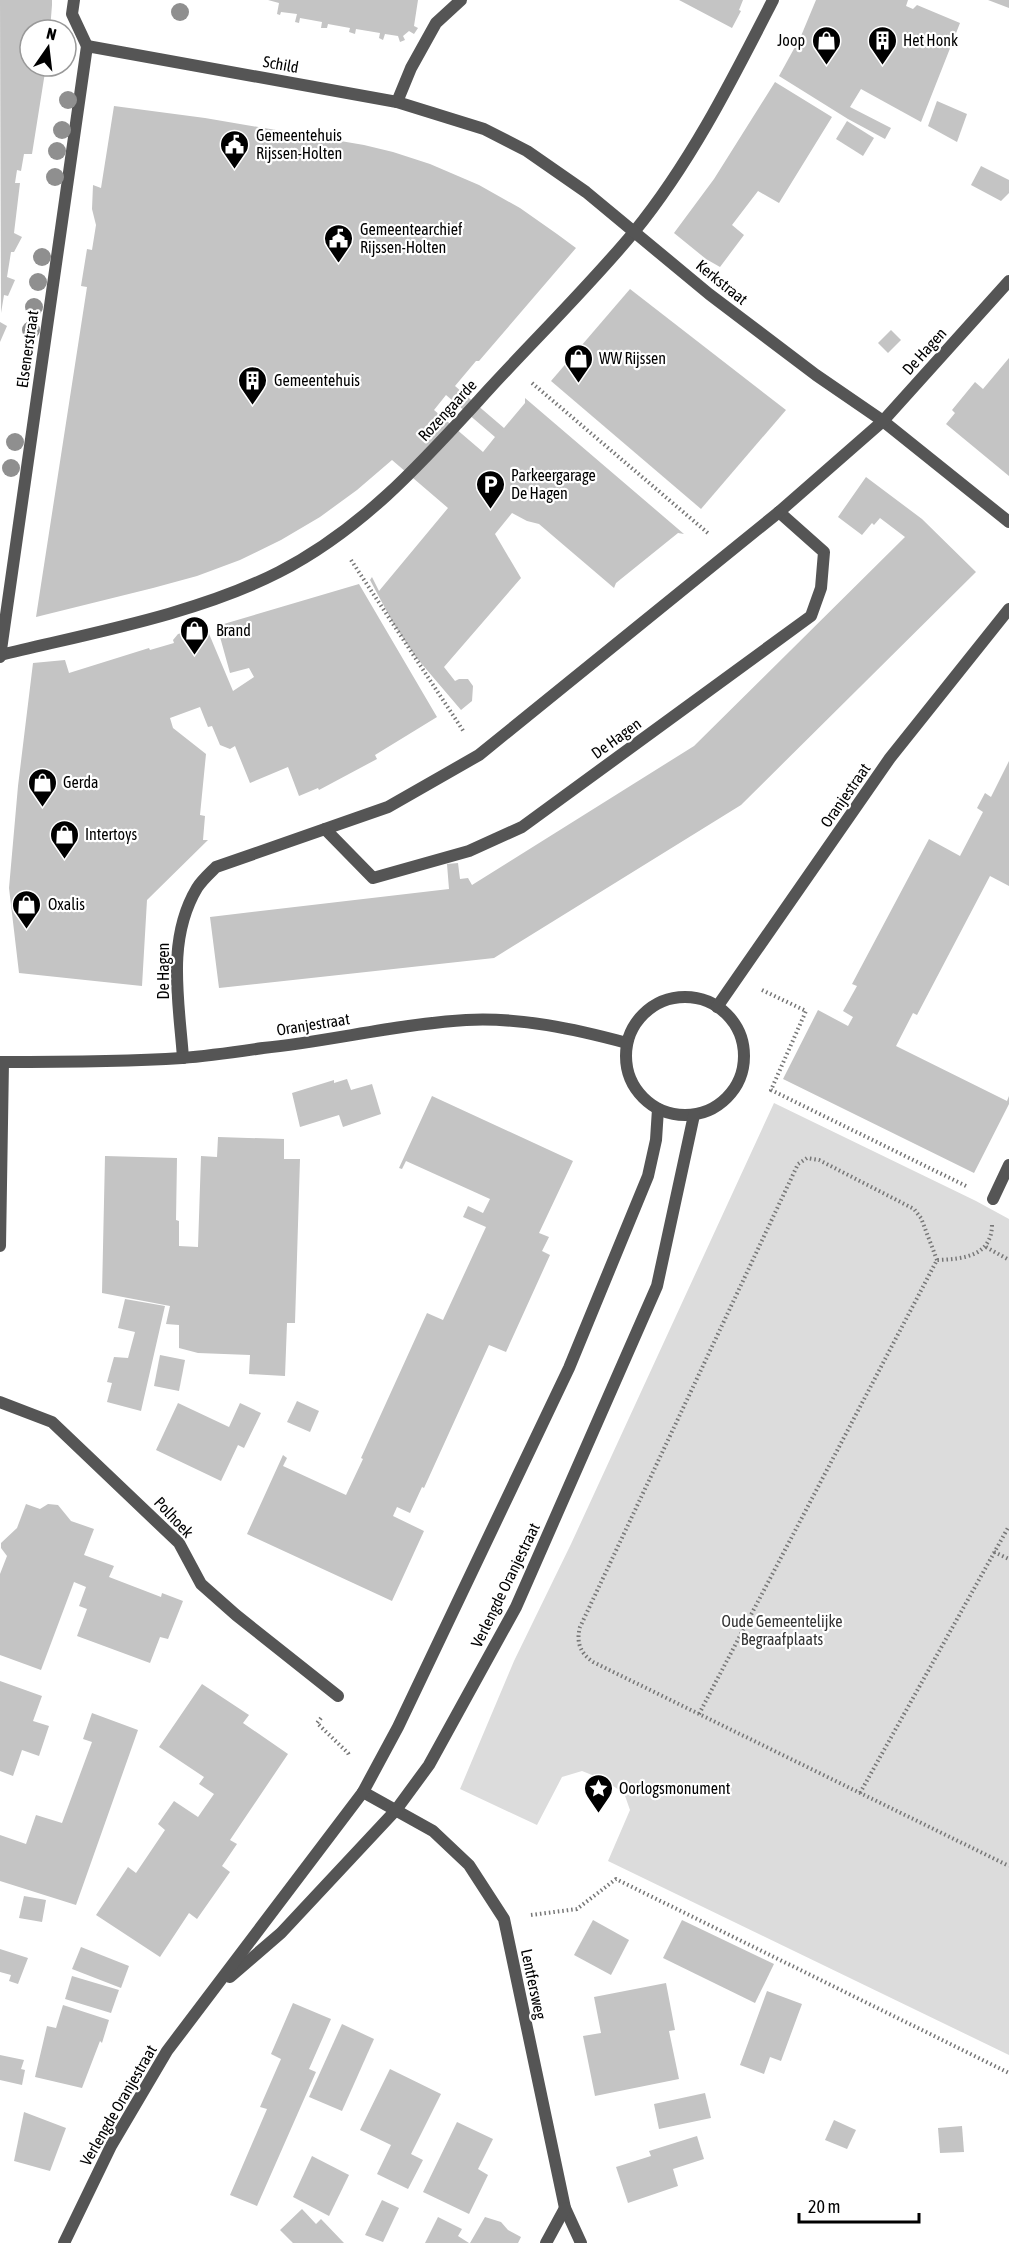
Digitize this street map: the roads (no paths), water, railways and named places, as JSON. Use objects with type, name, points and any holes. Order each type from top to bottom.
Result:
[{"type":"street","points":[[74,0],[72,14],[87,46]]},
{"type":"street","points":[[397,102],[411,68],[435,23],[460,0]]},
{"type":"street","name":"Rozengaarde","points":[[0,656],[188,608],[248,586],[280,572],[336,537],[374,509],[430,453],[634,231],[690,153],[773,0]]},
{"type":"street","name":"Schild","points":[[87,46],[397,102]]},
{"type":"street","name":"Elsenerstraat","points":[[0,656],[3,606],[87,46]]},
{"type":"street","name":"Kerkstraat","points":[[397,102],[484,129],[527,151],[571,181],[709,294],[816,375],[883,421],[1009,522]]},
{"type":"street","name":"De Hagen","points":[[183,1058],[176,956],[179,933],[198,886],[216,867],[396,804],[479,755],[779,512],[883,421],[1009,281]]},
{"type":"street","name":"De Hagen","points":[[325,829],[374,878],[469,851],[522,827],[811,615],[821,588],[824,552],[779,512]]},
{"type":"street","name":"Oranjestraat","points":[[717,1007],[890,758],[1009,609]]},
{"type":"street","points":[[676,998],[705,1000],[717,1007],[734,1024],[743,1045],[743,1070],[734,1091],[716,1108],[694,1115],[675,1115],[658,1109],[635,1089],[628,1074],[627,1043],[632,1030],[650,1008],[676,998]]},
{"type":"street","name":"Oranjestraat","points":[[1,1062],[92,1062],[183,1058],[287,1046],[388,1029],[467,1020],[531,1023],[586,1032],[627,1043]]},
{"type":"street","points":[[0,1246],[1,1062]]},
{"type":"street","name":"Verlengde Oranjestraat","points":[[64,2243],[111,2146],[167,2051],[363,1792],[398,1727],[569,1368],[648,1176],[656,1140],[658,1109]]},
{"type":"street","name":"Verlengde Oranjestraat","points":[[213,1991],[281,1933],[396,1810],[429,1765],[516,1607],[657,1286],[694,1115]]},
{"type":"street","points":[[993,1199],[1009,1165]]},
{"type":"street","name":"Polhoek","points":[[0,1402],[52,1422],[179,1543],[201,1584],[236,1615],[338,1696]]},
{"type":"street","name":"Lentfersweg","points":[[363,1792],[433,1831],[469,1865],[504,1919],[565,2208],[581,2243]]},
{"type":"street","points":[[546,2243],[565,2208]]},
{"type":"place","name":"Joop","points":[[826,66]]},
{"type":"place","name":"Het Honk","points":[[882,66]]},
{"type":"place","name":"Gemeentehuis Rijssen-Holten","points":[[235,170]]},
{"type":"place","name":"Gemeentearchief Rijssen-Holten","points":[[339,264]]},
{"type":"place","name":"WW Rijssen","points":[[578,384]]},
{"type":"place","name":"Gemeentehuis","points":[[253,406]]},
{"type":"place","name":"Parkeergarage De Hagen","points":[[490,510]]},
{"type":"place","name":"Brand","points":[[195,656]]},
{"type":"place","name":"Gerda","points":[[42,808]]},
{"type":"place","name":"Intertoys","points":[[64,860]]},
{"type":"place","name":"Oxalis","points":[[27,930]]},
{"type":"place","name":"Oorlogsmonument","points":[[598,1814]]},
{"type":"park label","name":"Oude Gemeentelijke Begraafplaats","points":[[782,1630]]}]
